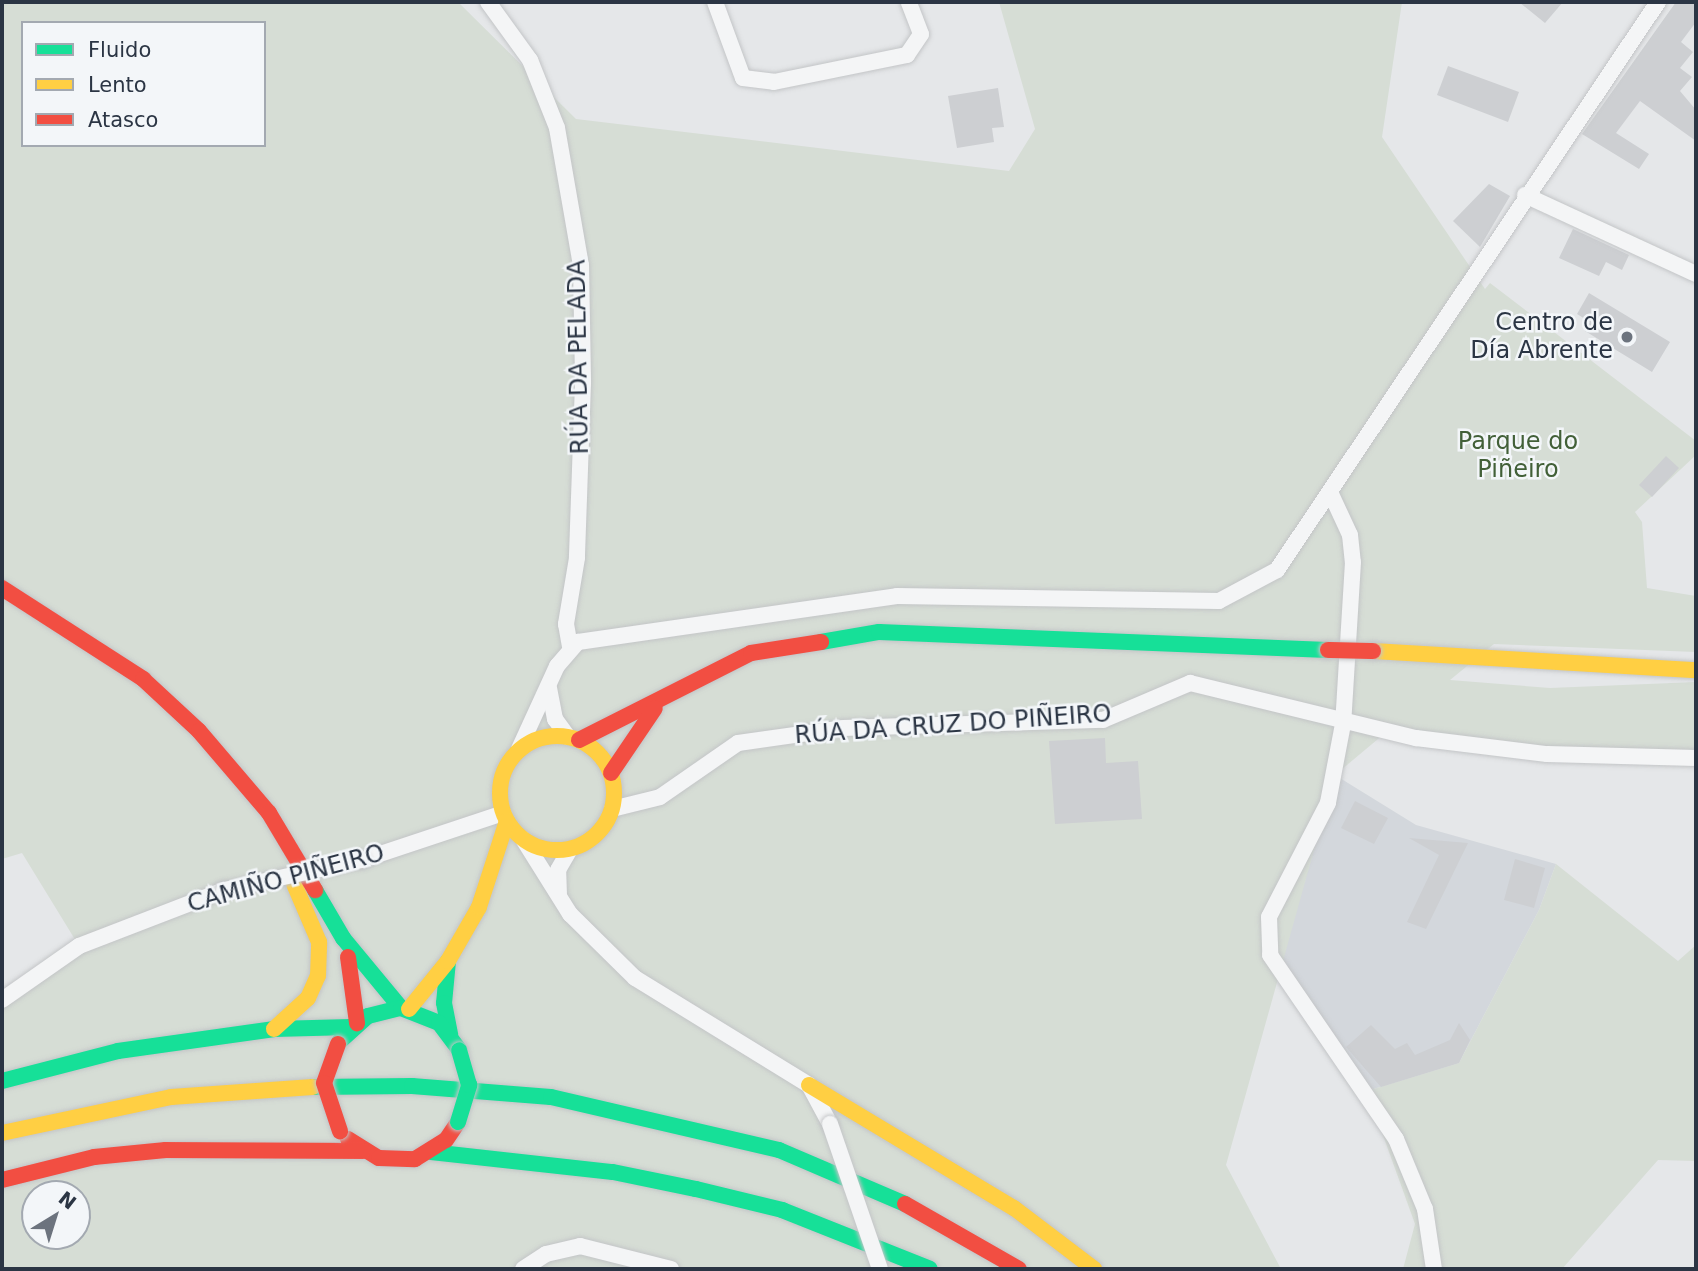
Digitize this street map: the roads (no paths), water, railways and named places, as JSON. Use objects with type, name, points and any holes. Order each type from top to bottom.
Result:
[{"type":"main road","points":[[2,588],[143,679],[199,731],[269,813],[343,938],[405,1009],[450,1035]]},
{"type":"main road","points":[[2,1081],[118,1051],[274,1029],[354,1025],[405,1009],[448,961],[479,907],[505,817],[501,778],[520,749],[547,736],[573,738],[751,653],[879,632],[1373,651],[1696,670]]},
{"type":"main road","points":[[479,907],[538,852],[570,849],[592,838],[612,809],[611,773],[637,728],[681,688]]},
{"type":"main road","points":[[199,731],[308,906],[319,942],[318,976],[308,998],[274,1029]]},
{"type":"main road","points":[[573,738],[611,773]]},
{"type":"main road","points":[[505,817],[538,852]]},
{"type":"main road","points":[[343,938],[356,985],[354,1025],[338,1044],[324,1083],[340,1130],[363,1152]]},
{"type":"main road","points":[[431,1152],[458,1122],[468,1085],[459,1050],[450,1035],[444,1003],[448,961]]},
{"type":"main road","points":[[809,1085],[1014,1208],[1094,1269]]},
{"type":"main road","points":[[2,1133],[171,1097],[270,1088],[412,1086],[551,1097],[779,1150],[890,1196],[1019,1269]]},
{"type":"main road","points":[[2,1180],[94,1157],[166,1150],[363,1152],[398,1160],[431,1152],[614,1172],[696,1189],[782,1210],[930,1269]]},
{"type":"street","points":[[715,2],[743,78],[774,82],[906,55],[922,34],[909,2]]},
{"type":"street","points":[[520,749],[549,685],[570,647],[897,596],[1219,601],[1277,570],[1331,494],[1525,195],[1658,2]]},
{"type":"street","name":"RÚA DA PELADA","points":[[490,3],[530,60],[557,128],[581,265],[583,383],[577,558],[566,624],[570,647]]},
{"type":"street","points":[[1525,195],[1696,274]]},
{"type":"street","points":[[1331,494],[1350,535],[1353,562],[1343,724],[1328,803],[1269,917],[1270,955],[1396,1139],[1425,1209],[1434,1269]]},
{"type":"street","name":"RÚA DA CRUZ DO PIÑEIRO","points":[[612,809],[660,797],[738,743],[843,728],[1103,720],[1190,683],[1343,724],[1547,754],[1696,758]]},
{"type":"street","points":[[549,685],[555,719],[573,738]]},
{"type":"street","name":"CAMIÑO PIÑEIRO","points":[[2,1000],[79,946],[224,890],[362,860],[505,817]]},
{"type":"street","points":[[559,898],[558,870],[570,849]]},
{"type":"street","points":[[538,852],[559,898],[635,978],[809,1085],[830,1124],[880,1269]]},
{"type":"street","points":[[523,1269],[546,1254],[580,1246],[671,1269]]},
{"type":"place","name":"Centro de Día Abrente","points":[[1627,337]]},
{"type":"park label","name":"Parque do Piñeiro","points":[[1518,456]]}]
